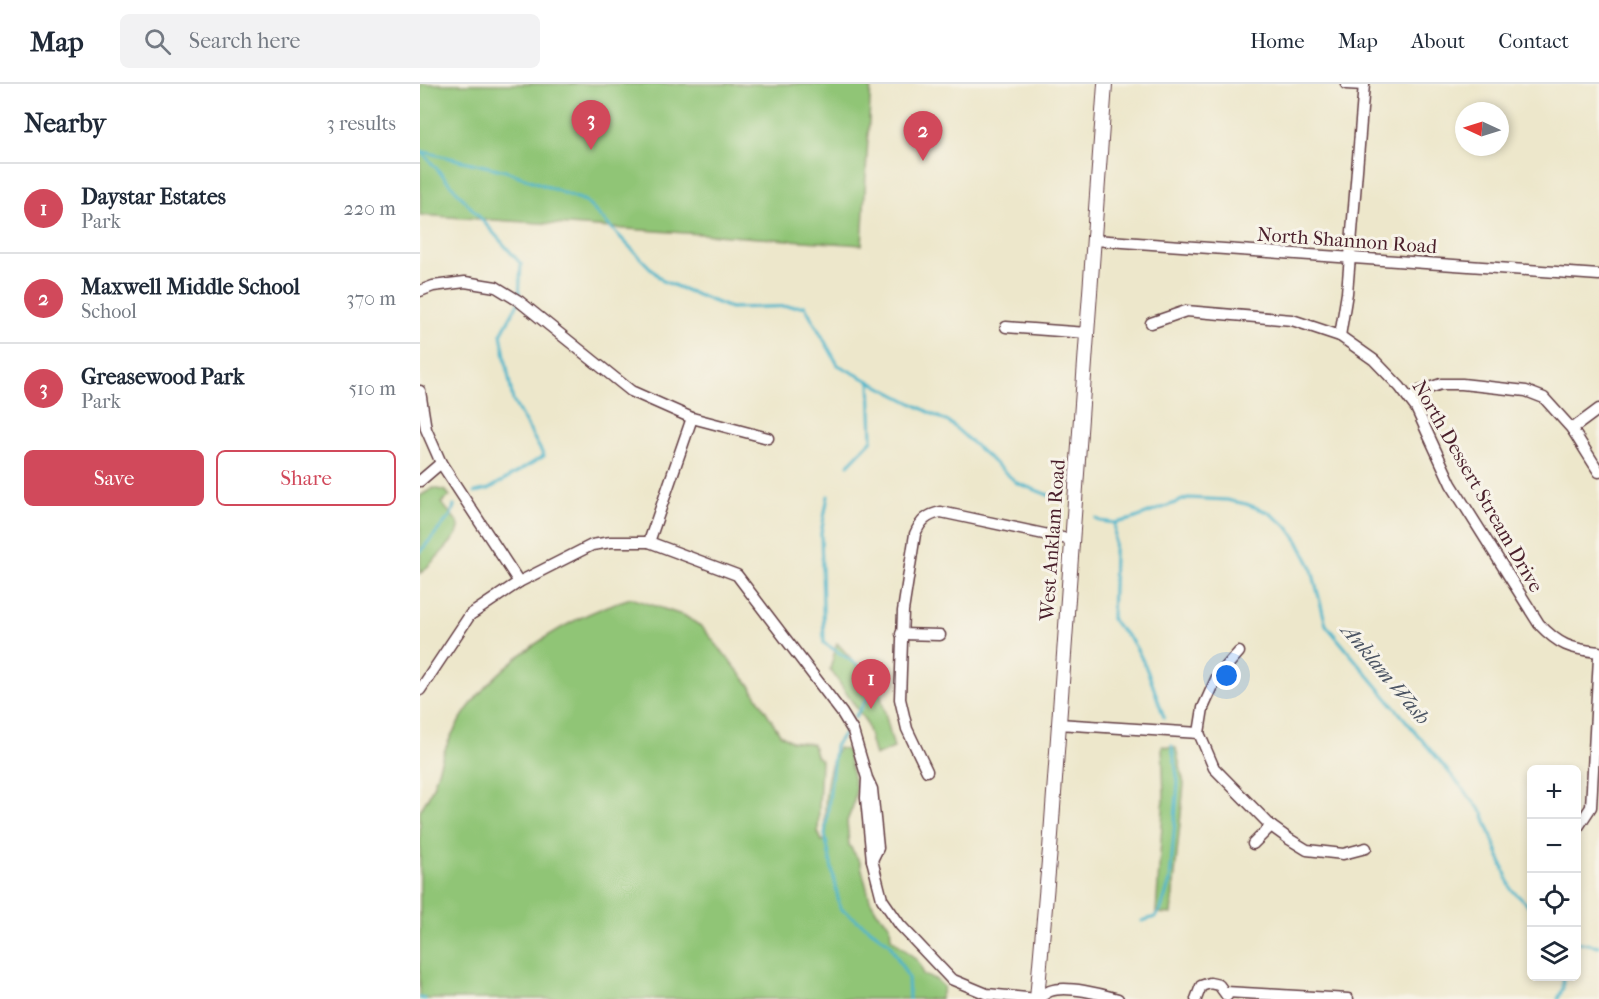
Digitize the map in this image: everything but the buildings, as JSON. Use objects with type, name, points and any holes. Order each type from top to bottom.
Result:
[{"type":"main road","name":"West Anklam Road","points":[[1037,999],[1105,84]]},
{"type":"street","points":[[1340,336],[1350,259],[1364,85],[1346,84]]},
{"type":"street","name":"North Shannon Road","points":[[1094,240],[1599,274]]},
{"type":"street","points":[[420,291],[433,286],[465,282],[496,287],[519,301],[631,391],[693,418],[768,438]]},
{"type":"street","name":"North Dessert Stream Drive","points":[[1151,323],[1186,310],[1292,320],[1340,336],[1374,360],[1416,408],[1451,484],[1539,624],[1553,639],[1572,648],[1599,652]]},
{"type":"street","points":[[1006,327],[1087,333]]},
{"type":"street","points":[[1410,400],[1420,391],[1441,384],[1526,391],[1544,398],[1572,429],[1599,472]]},
{"type":"street","points":[[420,391],[426,429],[441,463],[519,582]]},
{"type":"street","points":[[1572,429],[1599,408]]},
{"type":"street","points":[[649,542],[693,418]]},
{"type":"street","points":[[420,481],[441,463]]},
{"type":"street","points":[[927,771],[907,729],[899,687],[903,611],[915,534],[922,514],[941,513],[1072,540]]},
{"type":"street","points":[[420,690],[470,615],[519,582],[592,544],[649,542],[737,575],[842,713],[853,731],[867,778],[866,798],[872,860],[882,899],[900,924],[951,980],[987,994],[1037,999],[1051,991],[1064,990],[1082,991],[1118,999]]},
{"type":"street","points":[[901,634],[940,634]]},
{"type":"street","points":[[1239,652],[1217,677],[1203,708],[1199,733],[1214,768],[1271,826],[1307,850],[1343,854],[1366,848]]},
{"type":"street","points":[[1581,822],[1591,807],[1599,657]]},
{"type":"street","points":[[1058,724],[1199,733]]},
{"type":"street","points":[[1252,844],[1271,826]]},
{"type":"street","points":[[1196,999],[1201,986],[1210,983],[1219,984],[1226,995],[1348,999]]},
{"type":"green space","points":[[420,84],[871,84],[862,245],[420,215]]},
{"type":"green space","points":[[433,488],[446,491],[450,496],[441,503],[459,526],[455,537],[420,574],[420,496]]},
{"type":"green space","points":[[631,598],[685,616],[702,627],[749,684],[780,734],[791,741],[813,744],[816,756],[821,760],[818,832],[822,841],[825,840],[827,782],[833,760],[838,748],[847,750],[856,789],[847,821],[849,845],[860,862],[870,900],[877,912],[890,925],[891,938],[917,960],[923,975],[935,979],[944,987],[940,999],[420,999],[420,810],[429,795],[446,747],[460,721],[478,696],[523,653],[576,620]]},
{"type":"green space","points":[[837,643],[863,672],[882,665],[881,697],[894,748],[875,756],[866,722],[830,669]]},
{"type":"green space","points":[[1162,746],[1176,748],[1184,784],[1171,914],[1156,913],[1164,795]]},
{"type":"waterway","name":"Anklam Wash","points":[[420,151],[506,171],[585,201],[663,281],[730,308],[805,306],[838,365],[950,423],[1017,483],[1051,496]]},
{"type":"waterway","points":[[422,152],[521,264],[519,297]]},
{"type":"waterway","points":[[475,492],[489,489],[544,456],[513,401],[501,334],[518,303]]},
{"type":"waterway","points":[[848,465],[872,440],[870,381]]},
{"type":"waterway","points":[[828,496],[821,533],[824,643],[872,674],[874,688],[855,717]]},
{"type":"waterway","name":"Anklam Wash","points":[[1096,518],[1100,521],[1115,523],[1133,519],[1188,498],[1227,500],[1246,504],[1268,512],[1287,526],[1311,566],[1326,625],[1483,813],[1511,889],[1527,904]]},
{"type":"waterway","points":[[420,552],[451,515],[454,506]]},
{"type":"waterway","points":[[1115,523],[1112,619],[1131,640],[1143,661],[1164,717]]},
{"type":"waterway","points":[[844,733],[835,746],[825,835],[840,908],[889,943],[908,977],[909,999]]},
{"type":"waterway","points":[[1142,921],[1155,917],[1161,909],[1170,881],[1178,782],[1172,746]]},
{"type":"waterway","name":"Anklam Wash","points":[[1581,943],[1599,946]]},
{"type":"waterway","points":[[1558,999],[1563,988],[1563,981]]},
{"type":"waterway","points":[[420,998],[425,999]]},
{"type":"place","name":"Greasewood Park","points":[[591,150]]},
{"type":"place","name":"Maxwell Middle School","points":[[923,161]]},
{"type":"place","name":"Daystar Estates","points":[[871,709]]}]
